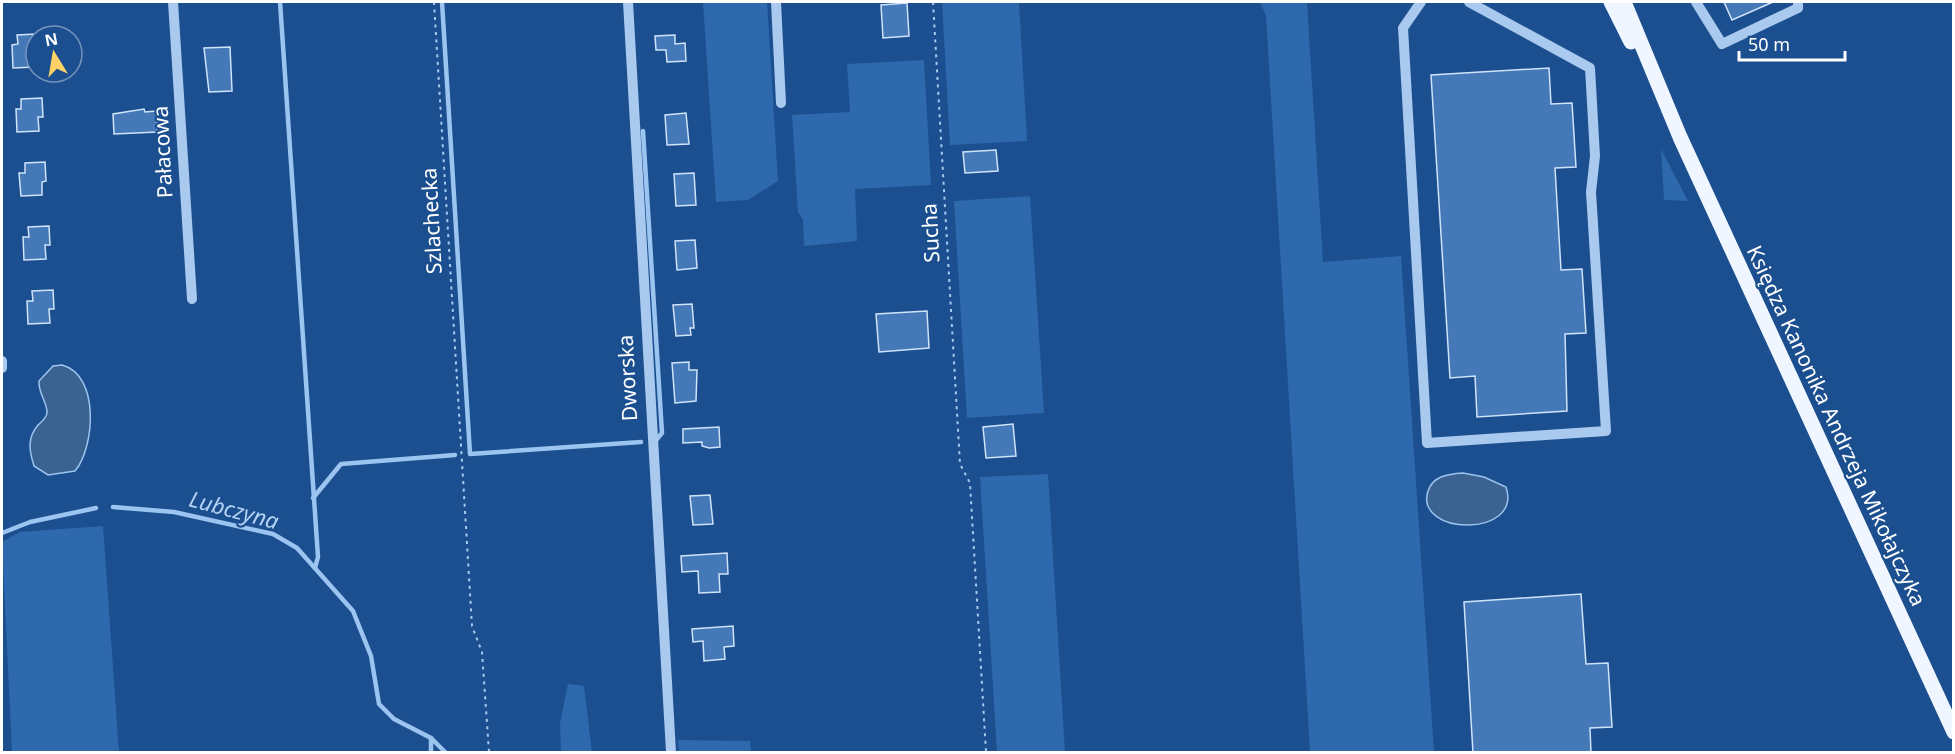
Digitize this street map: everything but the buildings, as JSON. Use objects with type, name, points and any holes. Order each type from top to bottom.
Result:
[{"type":"main road","name":"Księdza Kanonika Andrzeja Mikołajczyka","points":[[1611,2],[1680,137]]},
{"type":"main road","name":"Księdza Kanonika Andrzeja Mikołajczyka","points":[[1624,2],[1680,137],[1953,732]]},
{"type":"street","name":"Pałacowa","points":[[173,2],[192,299]]},
{"type":"street","name":"Dworska","points":[[628,2],[671,753]]},
{"type":"street","points":[[776,2],[781,103]]},
{"type":"street","points":[[1420,2],[1403,28],[1427,443],[1606,431],[1591,192],[1595,156],[1590,68],[1469,2]]},
{"type":"street","points":[[1696,2],[1722,44],[1798,8],[1798,2]]},
{"type":"street","points":[[2,361],[2,368]]},
{"type":"path","name":"Szlachecka","points":[[434,2],[472,626],[482,652],[489,753]]},
{"type":"path","name":"Sucha","points":[[933,2],[960,464],[970,483],[986,753]]},
{"type":"shaded area","points":[[703,2],[767,2],[778,181],[748,200],[716,202]]},
{"type":"shaded area","points":[[942,2],[1019,2],[1027,141],[950,145]]},
{"type":"shaded area","points":[[1260,2],[1307,2],[1323,262],[1401,256],[1434,752],[1310,752],[1266,16]]},
{"type":"shaded area","points":[[924,60],[931,185],[855,189],[857,241],[804,246],[803,220],[798,212],[792,115],[850,112],[847,64]]},
{"type":"shaded area","points":[[1661,149],[1688,201],[1664,200]]},
{"type":"shaded area","points":[[1030,196],[1044,413],[967,418],[954,201]]},
{"type":"shaded area","points":[[62,365],[74,371],[83,382],[88,397],[90,430],[82,460],[75,471],[48,475],[34,466],[30,449],[31,439],[34,430],[47,413],[39,381],[53,366]]},
{"type":"shaded area","points":[[1463,473],[1484,477],[1506,487],[1507,504],[1499,515],[1485,523],[1468,525],[1451,523],[1437,517],[1428,506],[1430,486],[1442,477]]},
{"type":"shaded area","points":[[1048,474],[1065,752],[997,752],[980,477]]},
{"type":"shaded area","points":[[103,526],[119,752],[12,752],[2,542],[20,532]]},
{"type":"shaded area","points":[[568,684],[584,686],[592,752],[561,752],[560,723]]},
{"type":"shaded area","points":[[678,740],[750,741],[751,752],[679,752]]},
{"type":"waterway","points":[[280,2],[318,557],[315,568]]},
{"type":"waterway","points":[[442,2],[470,454],[641,442]]},
{"type":"waterway","points":[[643,131],[662,433],[657,439]]},
{"type":"waterway","points":[[313,498],[341,464],[455,455]]},
{"type":"waterway","name":"Lubczyna","points":[[113,507],[174,512],[273,534],[297,548],[353,611],[371,656],[379,704],[394,719],[431,738],[445,752]]},
{"type":"waterway","name":"Lubczyna","points":[[2,533],[30,522],[96,508]]},
{"type":"waterway","points":[[431,738],[431,752]]}]
